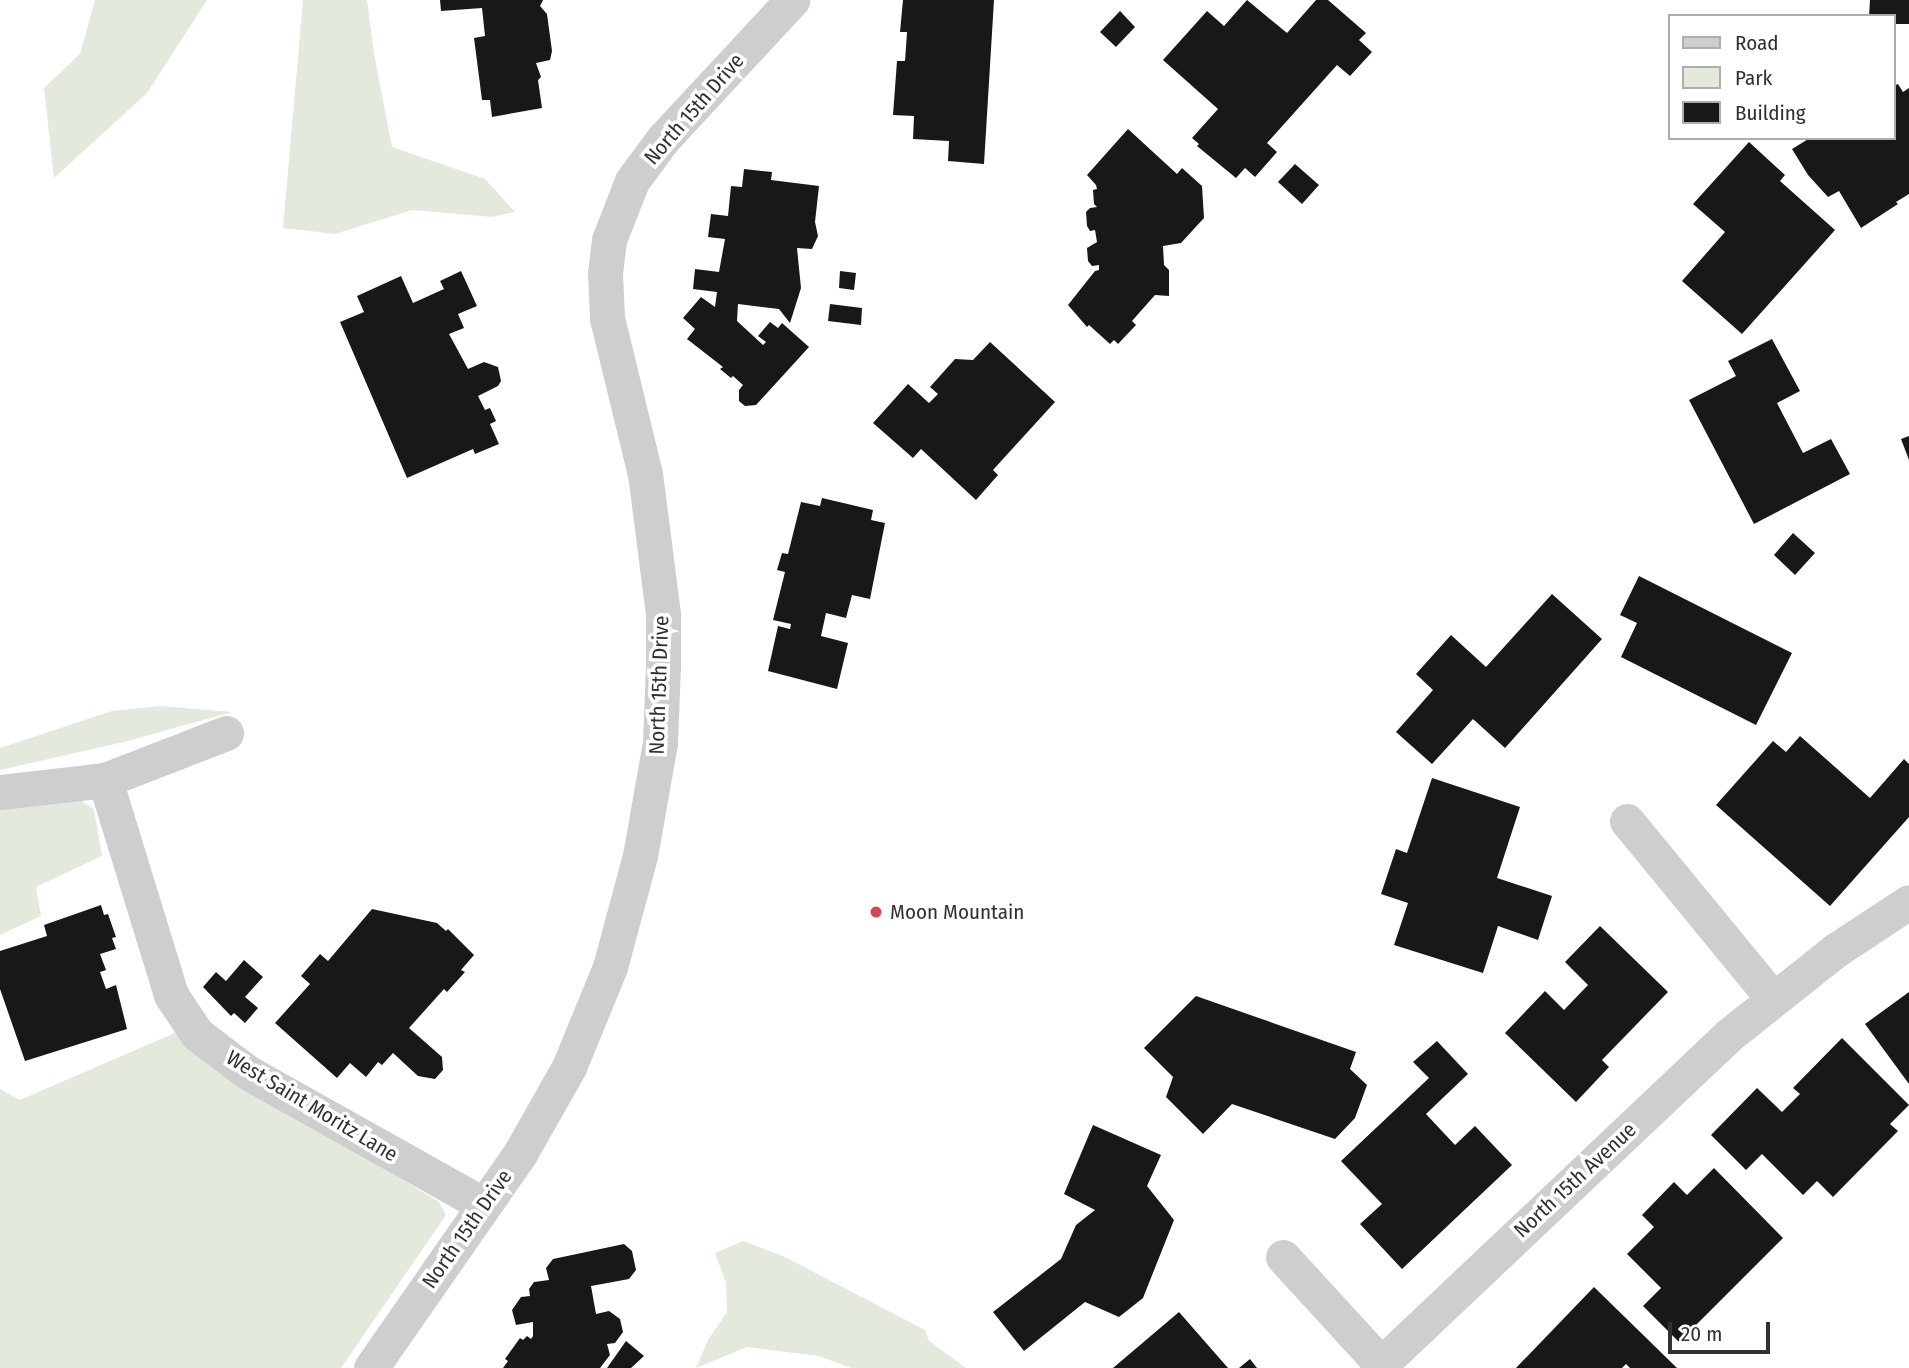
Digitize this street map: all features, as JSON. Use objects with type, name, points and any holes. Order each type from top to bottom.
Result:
[{"type":"street","name":"North 15th Drive","points":[[371,1368],[521,1152],[569,1067],[610,967],[640,856],[660,743],[663,614],[645,474],[607,318],[605,273],[609,240],[632,181],[663,139],[792,0]]},
{"type":"street","points":[[0,792],[105,780],[226,733]]},
{"type":"street","name":"West Saint Moritz Lane","points":[[105,780],[171,995],[197,1034],[247,1072],[484,1205]]},
{"type":"street","points":[[1627,821],[1773,999]]},
{"type":"street","name":"North 15th Avenue","points":[[1283,1257],[1379,1366],[1680,1080],[1773,999],[1836,950],[1909,902]]},
{"type":"green space","points":[[95,0],[207,0],[147,93],[54,178],[44,88],[80,54]]},
{"type":"green space","points":[[303,0],[367,0],[374,54],[392,147],[485,179],[515,212],[492,217],[412,210],[335,234],[283,228]]},
{"type":"green space","points":[[160,706],[232,712],[124,742],[0,770],[0,748],[112,711]]},
{"type":"green space","points":[[67,792],[94,809],[102,856],[36,887],[41,916],[0,935],[0,804]]},
{"type":"green space","points":[[177,1032],[192,1050],[439,1202],[446,1215],[341,1368],[0,1368],[0,1089],[20,1100]]},
{"type":"green space","points":[[743,1241],[783,1256],[925,1330],[929,1341],[966,1368],[851,1368],[819,1356],[747,1347],[696,1368],[708,1340],[727,1312],[726,1283],[715,1253]]},
{"type":"building","points":[[440,0],[543,0],[540,6],[547,14],[552,51],[550,60],[536,63],[541,77],[538,80],[542,108],[492,117],[490,100],[482,100],[474,38],[485,36],[482,8],[441,11]]},
{"type":"building","points":[[903,0],[994,0],[984,164],[948,161],[949,141],[913,139],[914,116],[893,115],[897,61],[905,61],[907,32],[900,32]]},
{"type":"building","points":[[1247,0],[1287,33],[1316,0],[1328,0],[1366,33],[1359,40],[1372,52],[1350,76],[1337,65],[1267,143],[1277,152],[1255,177],[1245,168],[1236,178],[1197,146],[1199,144],[1192,138],[1218,109],[1163,60],[1207,11],[1224,26]]},
{"type":"building","points":[[1870,0],[1909,0],[1909,24],[1895,24],[1895,14],[1869,14]]},
{"type":"building","points":[[1120,11],[1135,27],[1116,47],[1100,32]]},
{"type":"building","points":[[1898,84],[1903,92],[1909,88],[1909,194],[1861,228],[1839,191],[1828,197],[1808,175],[1792,149],[1807,140],[1895,140],[1895,85]]},
{"type":"building","points":[[1128,129],[1177,174],[1182,168],[1202,186],[1204,218],[1181,243],[1163,246],[1164,265],[1169,270],[1169,296],[1155,295],[1132,321],[1136,325],[1118,344],[1114,340],[1110,344],[1089,325],[1087,327],[1068,305],[1095,271],[1099,270],[1099,265],[1092,266],[1088,261],[1087,248],[1097,242],[1095,230],[1090,231],[1087,226],[1086,212],[1097,207],[1094,204],[1093,190],[1097,189],[1087,175]]},
{"type":"building","points":[[1749,142],[1785,175],[1780,181],[1835,230],[1742,334],[1682,281],[1725,232],[1693,204]]},
{"type":"building","points":[[1295,164],[1319,185],[1302,204],[1278,182]]},
{"type":"building","points":[[744,169],[772,172],[771,180],[819,186],[815,222],[818,236],[812,249],[797,248],[801,288],[790,323],[779,309],[738,304],[737,321],[763,345],[766,342],[758,336],[770,322],[778,328],[782,323],[809,347],[756,405],[745,406],[739,401],[739,390],[743,385],[720,369],[723,367],[687,339],[695,329],[683,318],[701,297],[715,307],[717,292],[693,289],[695,269],[719,272],[725,239],[708,237],[711,214],[728,216],[731,186],[742,187]]},
{"type":"building","points":[[461,271],[477,306],[458,314],[464,328],[449,334],[468,369],[484,362],[498,367],[501,381],[498,386],[478,396],[485,410],[490,408],[496,421],[490,424],[499,444],[475,454],[473,449],[407,478],[340,322],[364,312],[357,296],[401,276],[413,303],[444,289],[440,281]]},
{"type":"building","points":[[840,271],[856,273],[854,290],[839,288]]},
{"type":"building","points":[[830,304],[862,308],[861,325],[828,321]]},
{"type":"building","points":[[1772,339],[1800,391],[1777,403],[1803,453],[1831,439],[1850,474],[1754,524],[1689,400],[1736,376],[1728,361]]},
{"type":"building","points":[[990,342],[1055,402],[993,470],[998,475],[976,500],[921,449],[913,458],[873,423],[908,384],[929,403],[938,394],[930,387],[955,359],[973,360]]},
{"type":"building","points":[[1909,436],[1909,460],[1901,439]]},
{"type":"building","points":[[822,498],[873,510],[871,520],[885,523],[870,599],[852,595],[846,618],[826,613],[821,636],[848,643],[837,689],[768,671],[778,626],[790,629],[791,624],[773,620],[785,572],[777,570],[782,553],[788,554],[801,502],[820,506]]},
{"type":"building","points":[[1793,533],[1815,553],[1795,575],[1774,555]]},
{"type":"building","points":[[1639,576],[1792,653],[1756,725],[1621,657],[1637,623],[1620,615]]},
{"type":"building","points":[[1552,594],[1602,639],[1505,748],[1473,719],[1432,764],[1396,732],[1433,690],[1416,674],[1451,635],[1486,667]]},
{"type":"building","points":[[1800,736],[1870,798],[1904,759],[1909,764],[1909,817],[1830,906],[1716,805],[1773,741],[1786,752]]},
{"type":"building","points":[[1432,778],[1520,807],[1497,878],[1552,896],[1538,940],[1498,926],[1483,973],[1394,945],[1408,903],[1381,894],[1396,849],[1407,853]]},
{"type":"building","points":[[101,905],[104,915],[108,914],[116,937],[112,938],[116,949],[100,954],[106,970],[100,972],[106,989],[116,985],[127,1029],[25,1061],[0,989],[0,951],[47,936],[44,925]]},
{"type":"building","points":[[372,909],[437,923],[446,931],[448,929],[474,955],[461,970],[465,972],[447,992],[444,989],[409,1028],[442,1057],[443,1070],[435,1079],[418,1076],[393,1053],[382,1065],[378,1062],[366,1077],[350,1063],[337,1078],[275,1023],[310,984],[301,976],[320,954],[328,961]]},
{"type":"building","points":[[1600,926],[1668,992],[1602,1060],[1609,1067],[1576,1102],[1505,1033],[1545,991],[1564,1010],[1588,985],[1565,962]]},
{"type":"building","points":[[244,960],[263,977],[245,997],[258,1008],[245,1023],[234,1013],[231,1016],[203,987],[216,972],[226,981]]},
{"type":"building","points":[[1909,992],[1909,1084],[1865,1024]]},
{"type":"building","points":[[1196,996],[1356,1052],[1350,1069],[1367,1085],[1355,1118],[1335,1139],[1232,1104],[1203,1134],[1166,1097],[1173,1077],[1144,1048]]},
{"type":"building","points":[[1842,1038],[1909,1105],[1890,1124],[1898,1131],[1833,1197],[1817,1181],[1803,1195],[1762,1154],[1746,1170],[1711,1135],[1757,1088],[1782,1112],[1800,1094],[1793,1088]]},
{"type":"building","points":[[1437,1041],[1468,1074],[1426,1114],[1455,1145],[1475,1126],[1512,1165],[1402,1269],[1360,1224],[1382,1204],[1341,1161],[1429,1078],[1413,1062]]},
{"type":"building","points":[[1093,1125],[1161,1155],[1147,1186],[1174,1220],[1143,1298],[1119,1317],[1085,1302],[1024,1351],[993,1312],[1061,1259],[1076,1225],[1095,1210],[1064,1194]]},
{"type":"building","points":[[1714,1168],[1783,1238],[1679,1342],[1643,1306],[1661,1288],[1627,1254],[1654,1227],[1642,1215],[1674,1182],[1687,1195]]},
{"type":"building","points":[[624,1244],[632,1251],[636,1270],[629,1279],[591,1286],[596,1314],[609,1311],[620,1319],[623,1332],[615,1343],[607,1344],[610,1355],[600,1368],[503,1368],[508,1361],[505,1359],[520,1338],[523,1340],[527,1336],[531,1339],[533,1336],[533,1322],[516,1325],[512,1310],[521,1297],[530,1296],[529,1289],[534,1282],[549,1280],[546,1268],[553,1259]]},
{"type":"building","points":[[1594,1287],[1677,1368],[1630,1368],[1626,1364],[1622,1368],[1516,1368]]},
{"type":"building","points":[[1179,1312],[1228,1368],[1113,1368]]},
{"type":"building","points":[[626,1341],[644,1356],[631,1368],[607,1368]]},
{"type":"building","points":[[1250,1359],[1257,1368],[1239,1368]]},
{"type":"place","name":"Moon Mountain","points":[[876,912]]}]
